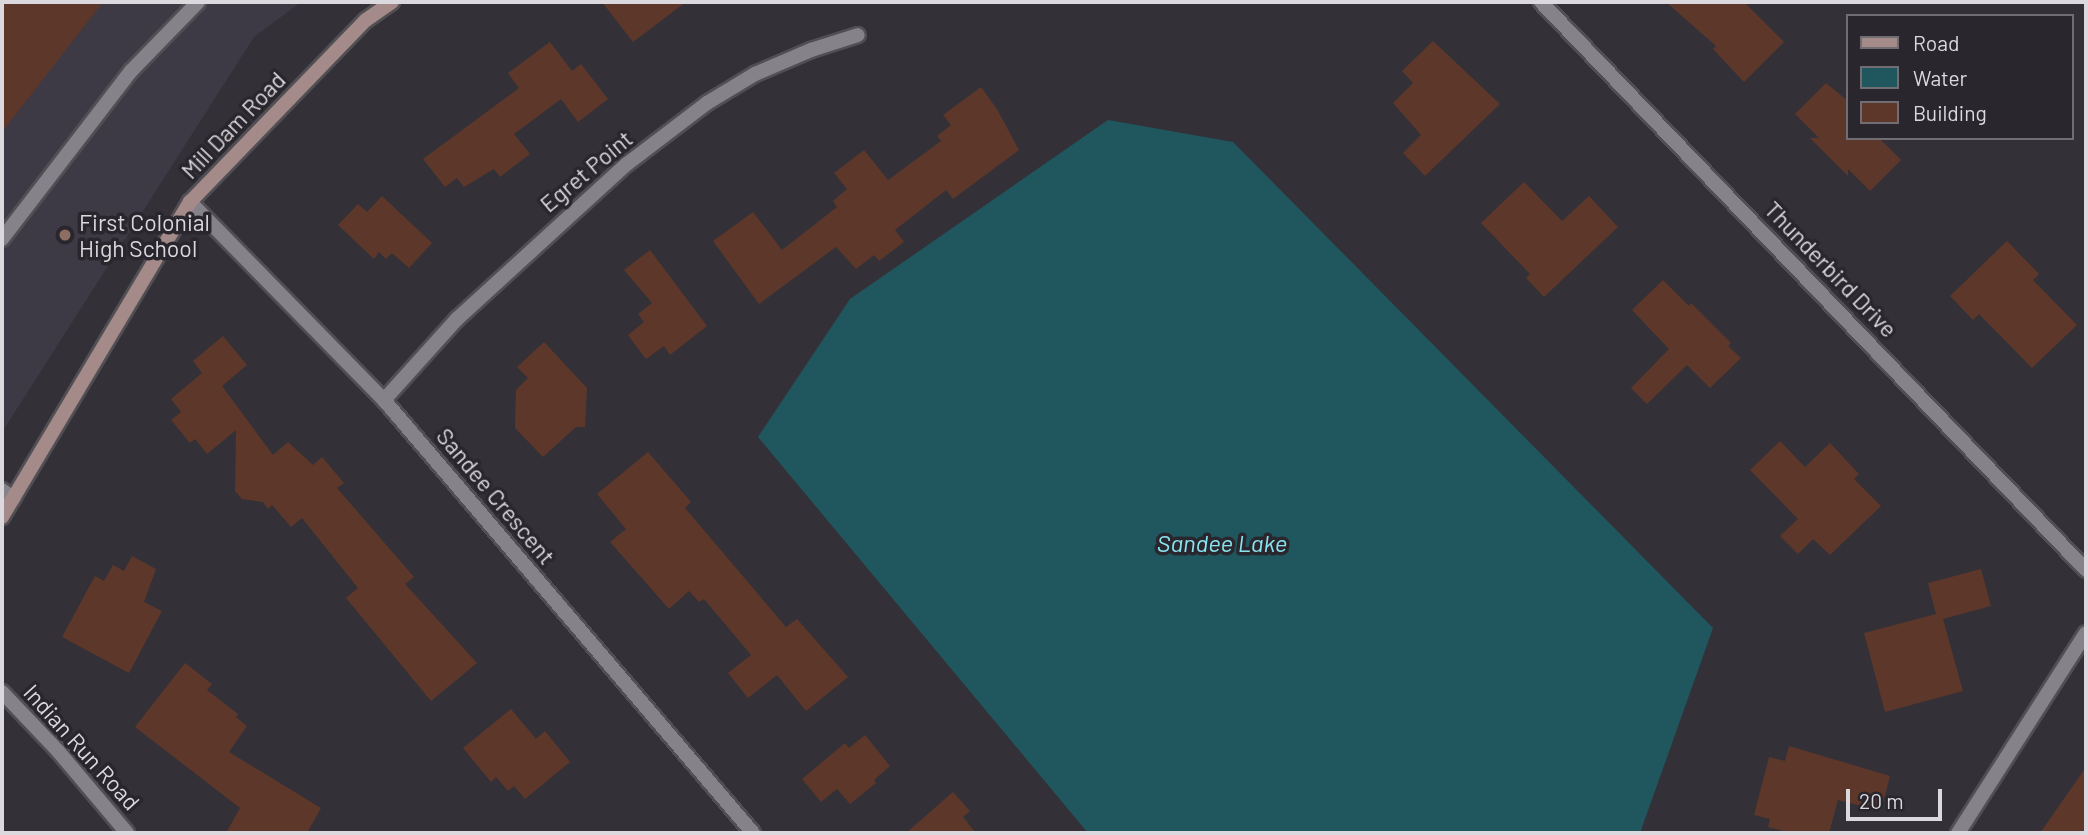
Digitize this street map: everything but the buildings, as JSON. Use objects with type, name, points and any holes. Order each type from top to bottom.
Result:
[{"type":"street","points":[[2,239],[131,71],[198,2]]},
{"type":"street","name":"Mill Dam Road","points":[[2,517],[7,494],[190,202],[366,20],[391,2]]},
{"type":"street","name":"Thunderbird Drive","points":[[1541,2],[2086,570]]},
{"type":"street","name":"Egret Point","points":[[384,400],[467,310],[535,245],[637,156],[707,103],[755,74],[811,50],[858,35]]},
{"type":"street","name":"Sandee Crescent","points":[[190,202],[384,400],[753,833]]},
{"type":"street","points":[[1958,833],[2086,633]]},
{"type":"street","name":"Indian Run Road","points":[[2,692],[58,751],[127,833]]},
{"type":"shaded area","name":"First Colonial High School","points":[[2,2],[301,2],[254,37],[2,432]]},
{"type":"water","name":"Sandee Lake","points":[[1108,120],[1233,142],[1713,628],[1640,833],[1088,833],[758,437],[850,299]]},
{"type":"place","name":"First Colonial High School","points":[[65,235]]}]
